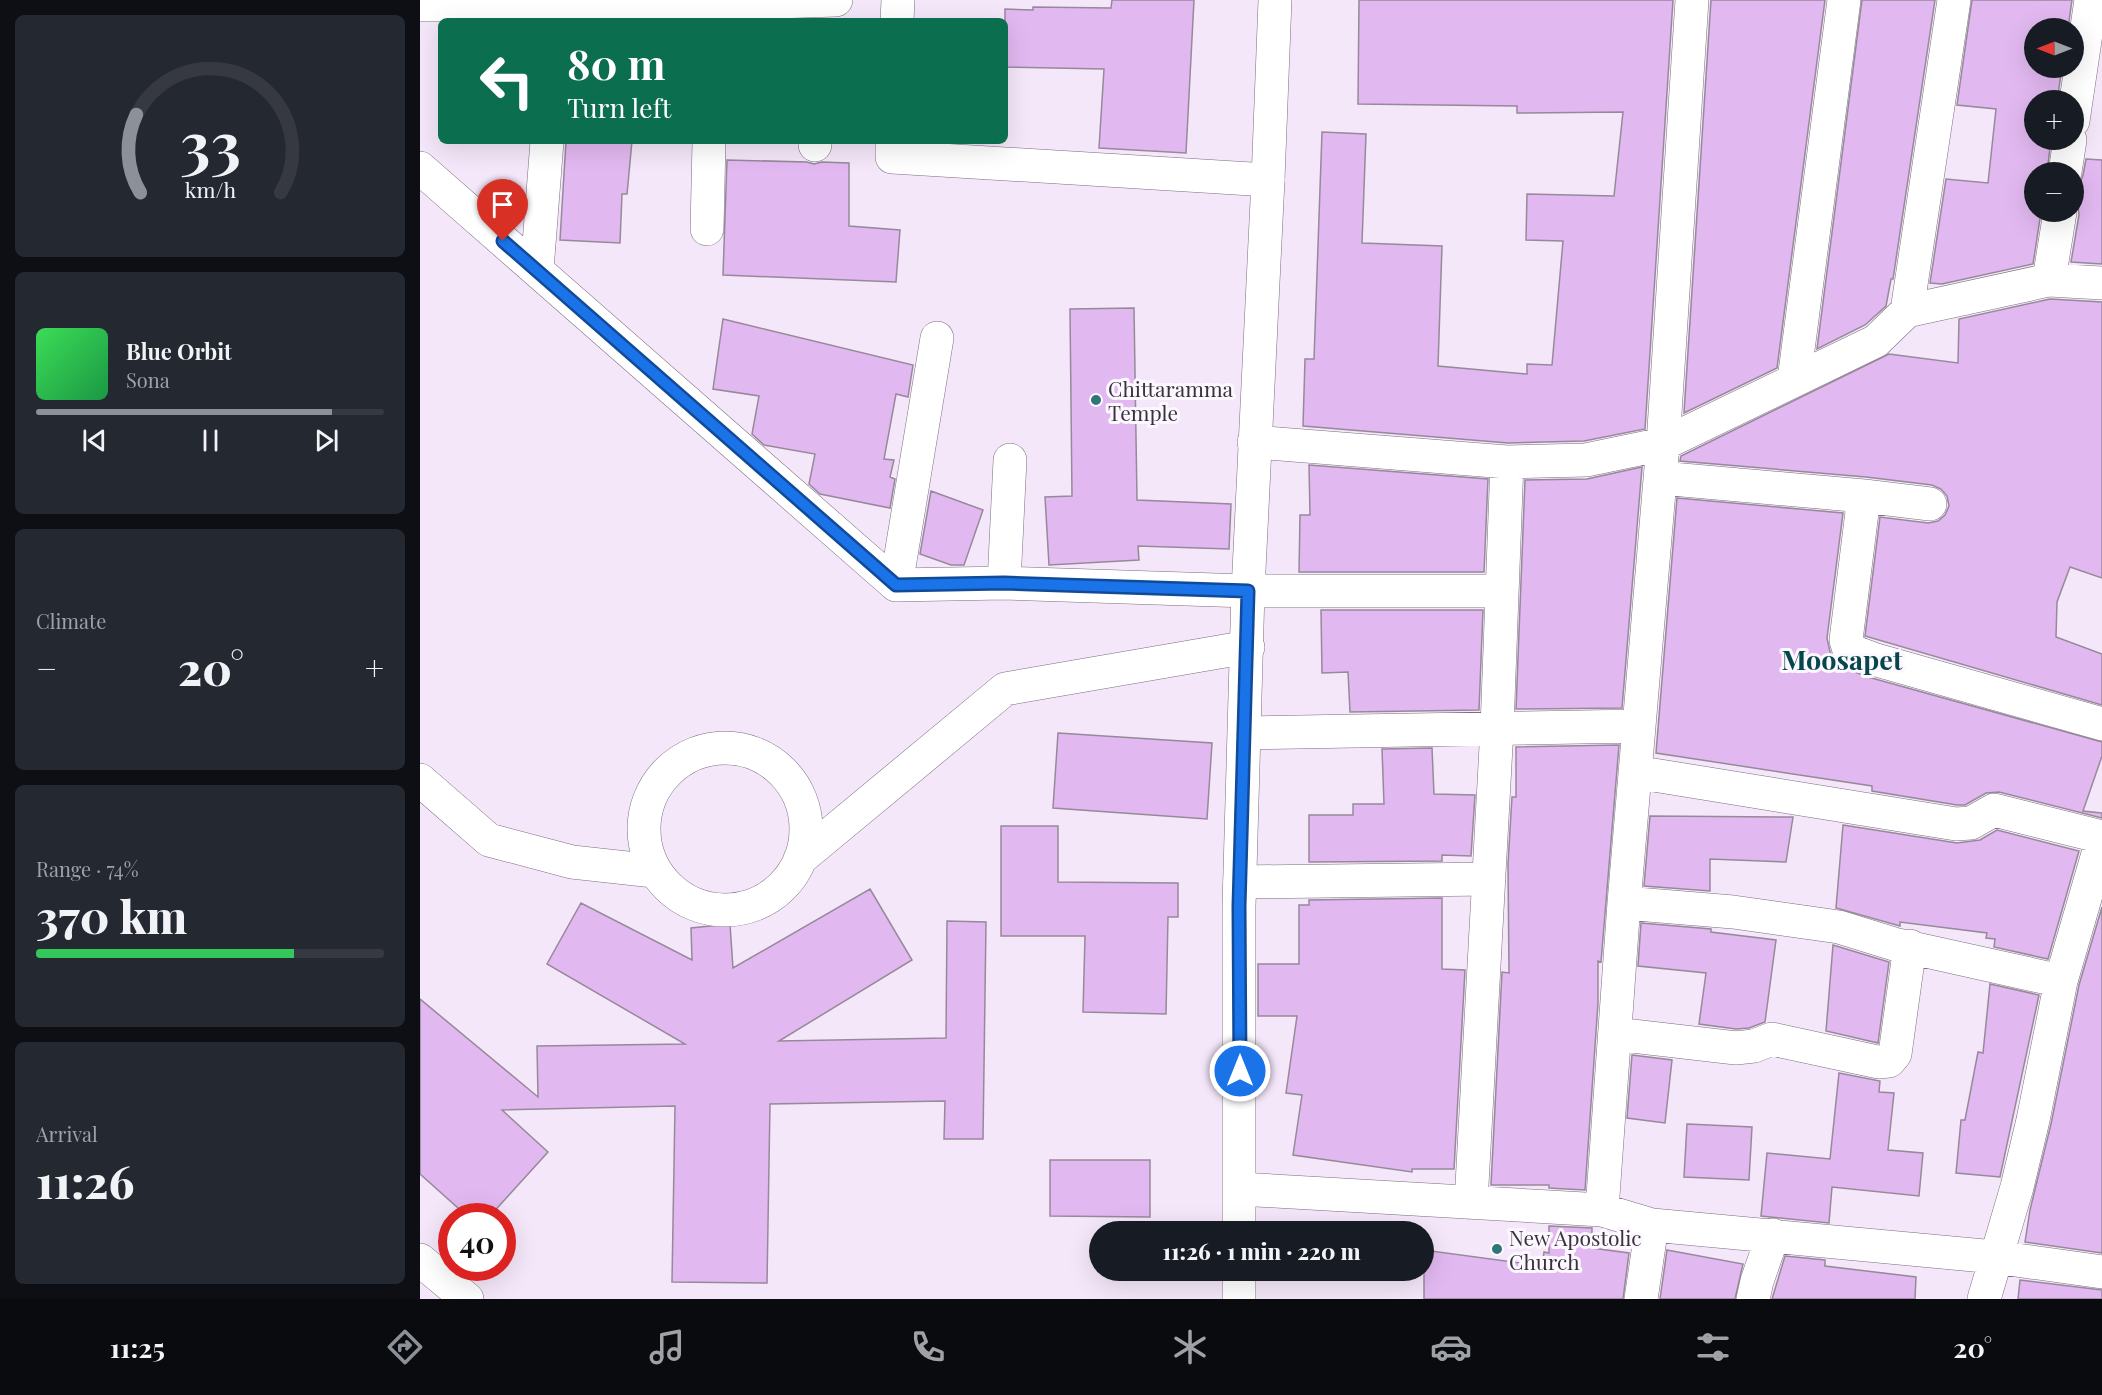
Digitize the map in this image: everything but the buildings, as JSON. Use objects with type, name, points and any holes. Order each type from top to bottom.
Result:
[{"type":"street","points":[[897,0],[897,18]]},
{"type":"street","points":[[1239,1221],[1240,882],[1248,591],[1275,0]]},
{"type":"street","points":[[1602,1210],[1624,903],[1663,444],[1692,0]]},
{"type":"street","points":[[1794,380],[1844,0]]},
{"type":"street","points":[[1907,311],[1954,0]]},
{"type":"street","points":[[2078,90],[2091,0]]},
{"type":"street","points":[[420,5],[556,13],[713,13],[826,6]]},
{"type":"street","points":[[537,270],[547,144]]},
{"type":"street","points":[[706,229],[709,144]]},
{"type":"street","points":[[892,144],[891,157],[1268,180]]},
{"type":"street","points":[[420,168],[896,585],[1004,583],[1248,591],[1502,591]]},
{"type":"street","points":[[2049,280],[2058,222]]},
{"type":"street","points":[[1254,442],[1507,462],[1586,460],[1663,444],[1876,341],[1907,311],[2049,280],[2102,283]]},
{"type":"street","points":[[896,585],[937,338]]},
{"type":"street","points":[[1004,583],[1010,460]]},
{"type":"street","points":[[1472,1203],[1497,728],[1507,462]]},
{"type":"street","points":[[1660,478],[1930,504]]},
{"type":"street","points":[[1864,496],[1846,640],[1848,647],[1874,659],[2102,724]]},
{"type":"street","points":[[800,859],[1005,689],[1248,647]]},
{"type":"street","points":[[1245,734],[1639,726]]},
{"type":"street","points":[[720,747],[748,751],[773,764],[792,783],[803,807],[806,833],[800,859],[788,881],[768,898],[744,909],[718,911],[693,905],[671,891],[654,871],[645,845],[644,817],[653,790],[670,768],[694,753],[720,747]]},
{"type":"street","points":[[1635,772],[1956,824],[1971,823],[1994,810],[2102,838],[2061,981],[2017,1187],[1984,1299]]},
{"type":"street","points":[[420,780],[489,840],[572,862],[654,871]]},
{"type":"street","points":[[1240,882],[1489,879]]},
{"type":"street","points":[[1624,903],[1733,912],[1839,927],[1894,944],[2061,981]]},
{"type":"street","points":[[1615,1034],[1736,1048],[1754,1046],[1772,1039],[1878,1062],[1889,1061],[1895,1054],[1910,946]]},
{"type":"street","points":[[1240,1189],[1602,1210],[1652,1225],[1995,1257],[2102,1272]]},
{"type":"street","points":[[1641,1299],[1652,1225]]},
{"type":"street","points":[[1753,1299],[1773,1235]]},
{"type":"street","points":[[420,1260],[467,1299]]},
{"type":"street","points":[[1239,1281],[1239,1299]]},
{"type":"place","name":"Chittaramma Temple","points":[[1096,400]]},
{"type":"place","name":"New Apostolic Church","points":[[1497,1249]]},
{"type":"district","name":"Moosapet","points":[[1842,659]]},
{"type":"route","points":[[503,241],[896,585],[1004,583],[1248,591],[1239,906],[1240,1071]]}]
